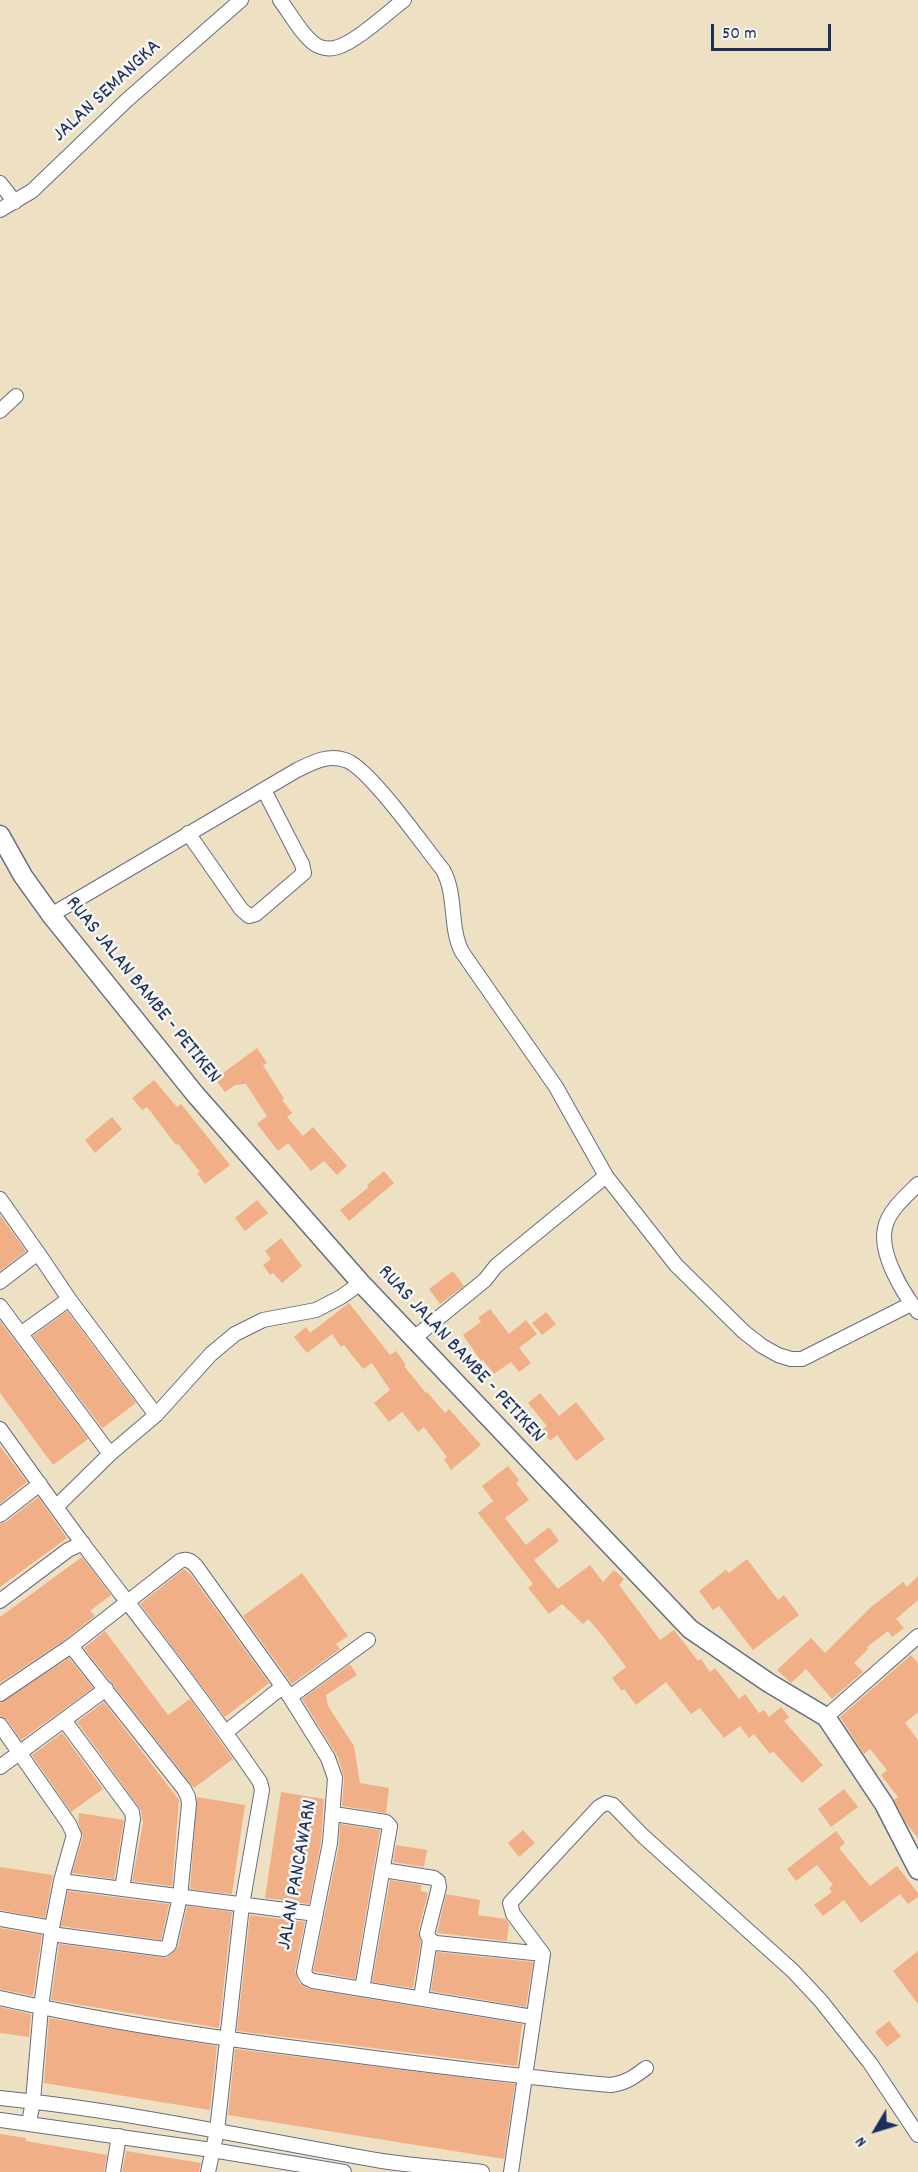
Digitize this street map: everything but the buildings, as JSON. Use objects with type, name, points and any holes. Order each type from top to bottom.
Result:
[{"type":"main road","name":"RUAS JALAN BAMBE - PETIKEN","points":[[0,835],[23,876],[51,915],[195,1094],[361,1283],[690,1629],[769,1683],[826,1717],[884,1804],[918,1870]]},
{"type":"street","name":"JALAN SEMANGKA","points":[[0,210],[32,191],[127,100],[241,0]]},
{"type":"street","points":[[280,0],[312,42],[321,48],[330,49],[340,47],[404,0]]},
{"type":"street","points":[[0,183],[15,202]]},
{"type":"street","points":[[0,411],[16,396]]},
{"type":"street","points":[[51,915],[188,833],[321,759],[345,760],[358,767],[375,785],[443,870],[450,886],[457,943],[556,1087],[606,1176],[676,1266],[744,1332],[778,1355],[791,1359],[802,1359],[915,1308],[897,1280],[887,1254],[885,1228],[897,1206],[918,1184]]},
{"type":"street","points":[[188,833],[240,909],[249,916],[256,914],[297,880],[304,868],[264,790]]},
{"type":"street","points":[[414,1338],[485,1280],[496,1266],[606,1176]]},
{"type":"street","points":[[0,1199],[69,1299],[156,1415]]},
{"type":"street","points":[[0,1282],[38,1253]]},
{"type":"street","points":[[56,1507],[110,1454],[156,1415],[211,1354],[235,1334],[263,1320],[315,1310],[341,1298],[361,1283]]},
{"type":"street","points":[[22,1333],[69,1299]]},
{"type":"street","points":[[0,1306],[110,1454]]},
{"type":"street","points":[[0,1430],[82,1543],[226,1732],[260,1782],[262,1790],[242,1905],[217,2131],[208,2172]]},
{"type":"street","points":[[0,1515],[40,1484]]},
{"type":"street","points":[[0,1600],[68,1550],[82,1543]]},
{"type":"street","name":"JALAN PANCAWARN","points":[[0,1694],[72,1646],[180,1561],[184,1559],[191,1562],[286,1692],[332,1768],[335,1778],[330,1843],[304,1972],[307,1978],[313,1982],[533,2017]]},
{"type":"street","points":[[826,1717],[918,1636]]},
{"type":"street","points":[[226,1732],[368,1640]]},
{"type":"street","points":[[0,1918],[52,1931],[164,1949],[169,1944],[180,1897],[188,1797],[72,1646]]},
{"type":"street","points":[[0,1767],[106,1689]]},
{"type":"street","points":[[64,1720],[132,1812],[133,1820],[122,1889]]},
{"type":"street","points":[[0,1725],[74,1832],[61,1881],[52,1931],[41,2007],[33,2102],[29,2123]]},
{"type":"street","points":[[511,2172],[543,1954],[513,1914],[510,1903],[599,1807],[606,1803],[610,1804],[793,1971],[814,1993],[870,2063],[918,2135]]},
{"type":"street","points":[[334,1814],[386,1822],[390,1826],[362,1989]]},
{"type":"street","points":[[383,1869],[434,1878],[438,1881],[439,1887],[427,1934],[430,1940],[421,1998]]},
{"type":"street","points":[[61,1881],[316,1914]]},
{"type":"street","points":[[430,1940],[436,1943],[543,1954]]},
{"type":"street","points":[[0,1998],[226,2039],[523,2078],[623,2084],[646,2067]]},
{"type":"street","points":[[0,2098],[217,2131],[382,2167],[482,2172]]},
{"type":"street","points":[[0,2120],[212,2150],[344,2172]]},
{"type":"street","points":[[113,2172],[119,2136]]}]
